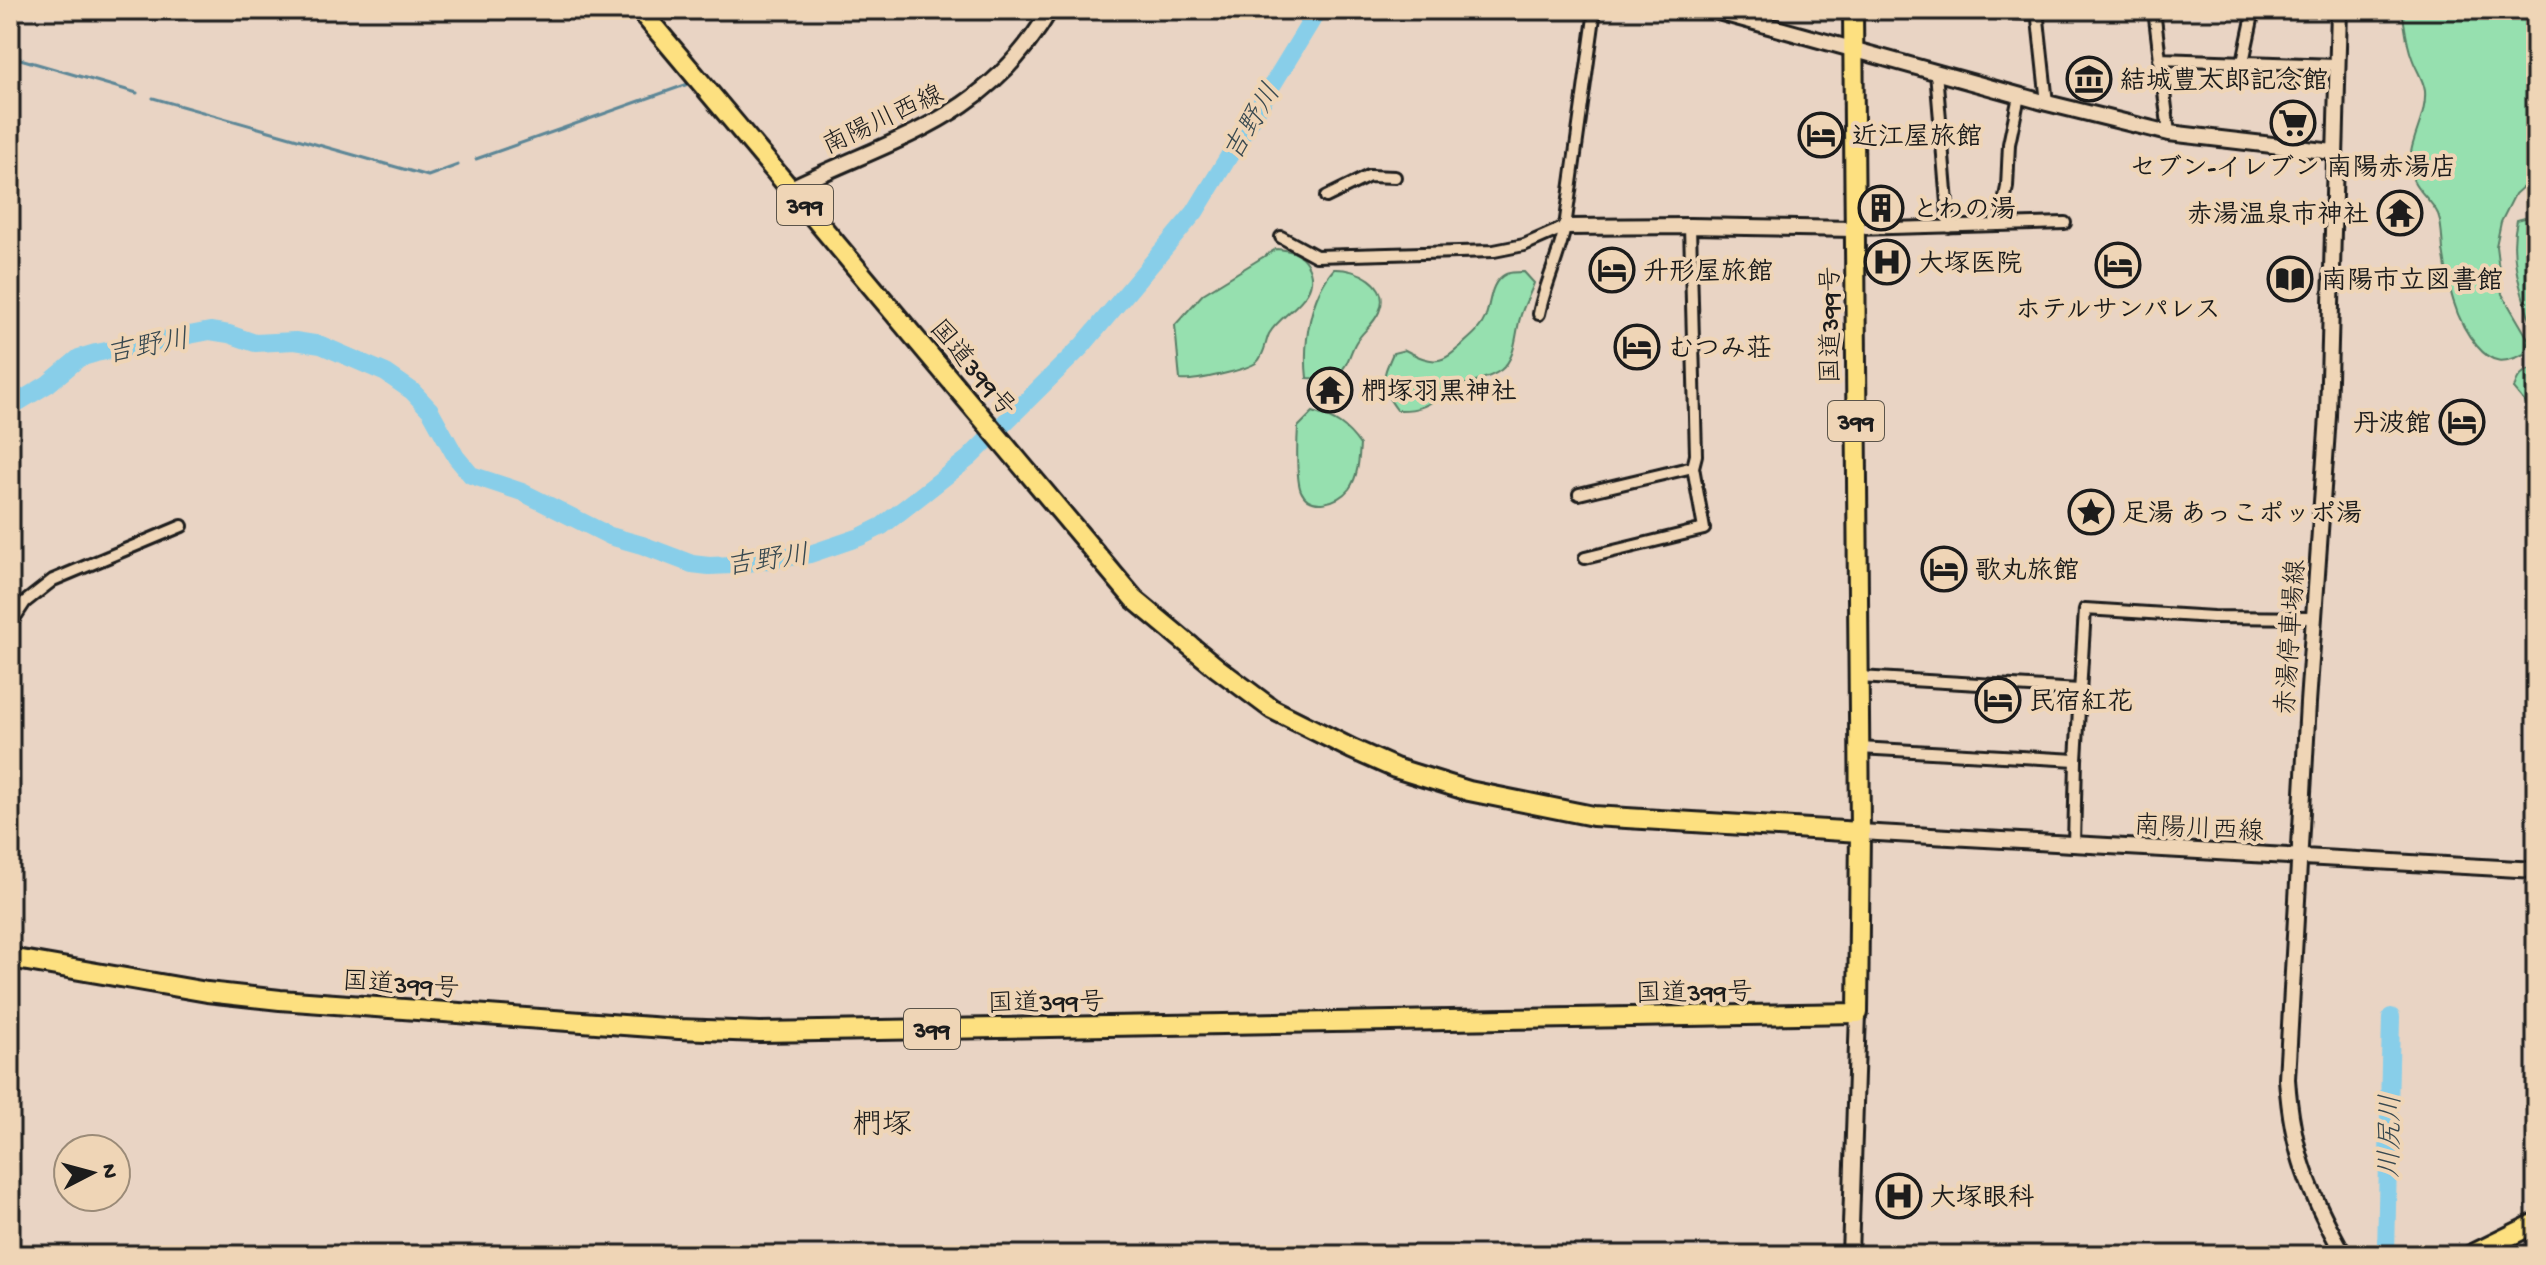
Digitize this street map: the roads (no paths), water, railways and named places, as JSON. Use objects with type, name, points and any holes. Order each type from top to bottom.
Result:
[{"type":"highway","name":"国道399号","points":[[640,10],[1134,599],[1160,623],[1272,709],[1395,768],[1469,791],[1578,813],[1860,832]]},
{"type":"highway","name":"国道399号","points":[[10,958],[207,992],[280,1000],[663,1028],[760,1032],[1858,1013],[1860,832],[1853,10]]},
{"type":"highway","points":[[2471,1255],[2536,1223]]},
{"type":"main road","name":"南陽川西線","points":[[791,188],[908,136],[970,102],[1027,45],[1050,10]]},
{"type":"main road","points":[[1711,10],[2019,96],[2169,133],[2333,152]]},
{"type":"main road","name":"赤湯停車場線","points":[[2339,10],[2328,416],[2287,1061],[2288,1098],[2301,1168],[2320,1213],[2344,1255]]},
{"type":"main road","points":[[1565,227],[1855,229]]},
{"type":"main road","name":"南陽川西線","points":[[1860,832],[2536,870]]},
{"type":"main road","points":[[1850,1255],[1858,1013]]},
{"type":"street","points":[[1539,314],[1565,227],[1595,10]]},
{"type":"street","points":[[1941,10],[2038,12],[2047,103]]},
{"type":"street","points":[[2154,10],[2169,133]]},
{"type":"street","points":[[2243,62],[2254,10]]},
{"type":"street","points":[[2159,59],[2336,65]]},
{"type":"street","points":[[1936,72],[1949,227]]},
{"type":"street","points":[[2004,225],[2002,212],[2007,187],[2009,144],[2019,96]]},
{"type":"street","points":[[1326,197],[1369,176],[1395,177]]},
{"type":"street","points":[[1855,229],[2065,223]]},
{"type":"street","points":[[1585,558],[1704,529],[1693,467],[1696,455],[1690,226]]},
{"type":"street","points":[[1281,237],[1316,256],[1494,251],[1524,245],[1565,227]]},
{"type":"street","points":[[1579,494],[1693,467]]},
{"type":"street","points":[[10,625],[25,602],[53,580],[182,526]]},
{"type":"street","points":[[2074,844],[2085,609],[2213,617],[2314,618]]},
{"type":"street","points":[[1859,677],[2080,690]]},
{"type":"street","points":[[1859,748],[2076,760]]},
{"type":"waterway","name":"吉野川","points":[[10,407],[48,384],[79,358],[96,353],[210,331],[255,343],[295,341],[321,345],[386,373],[412,391],[430,410],[456,457],[471,475],[522,492],[610,536],[692,564],[709,566],[810,554],[882,526],[969,458],[1082,346],[1195,212],[1318,10]]},
{"type":"waterway","points":[[10,56],[137,93]]},
{"type":"waterway","points":[[476,159],[688,84]]},
{"type":"waterway","points":[[153,98],[428,176],[458,165]]},
{"type":"waterway","name":"川尻川","points":[[2386,1255],[2391,1017]]},
{"type":"place","name":"結城豊太郎記念館","points":[[2089,79]]},
{"type":"place","name":"セブン-イレブン 南陽赤湯店","points":[[2293,123]]},
{"type":"place","name":"近江屋旅館","points":[[1821,135]]},
{"type":"place","name":"とわの湯","points":[[1881,208]]},
{"type":"place","name":"赤湯温泉市神社","points":[[2400,213]]},
{"type":"place","name":"大塚医院","points":[[1887,262]]},
{"type":"place","name":"ホテルサンパレス","points":[[2118,265]]},
{"type":"place","name":"升形屋旅館","points":[[1612,270]]},
{"type":"place","name":"南陽市立図書館","points":[[2290,279]]},
{"type":"place","name":"むつみ荘","points":[[1637,347]]},
{"type":"place","name":"椚塚羽黒神社","points":[[1330,390]]},
{"type":"place","name":"丹波館","points":[[2462,422]]},
{"type":"place","name":"足湯 あっこポッポ湯","points":[[2091,512]]},
{"type":"place","name":"歌丸旅館","points":[[1944,569]]},
{"type":"place","name":"民宿紅花","points":[[1998,700]]},
{"type":"place","name":"大塚眼科","points":[[1899,1196]]},
{"type":"district","name":"椚塚","points":[[882,1123]]}]
